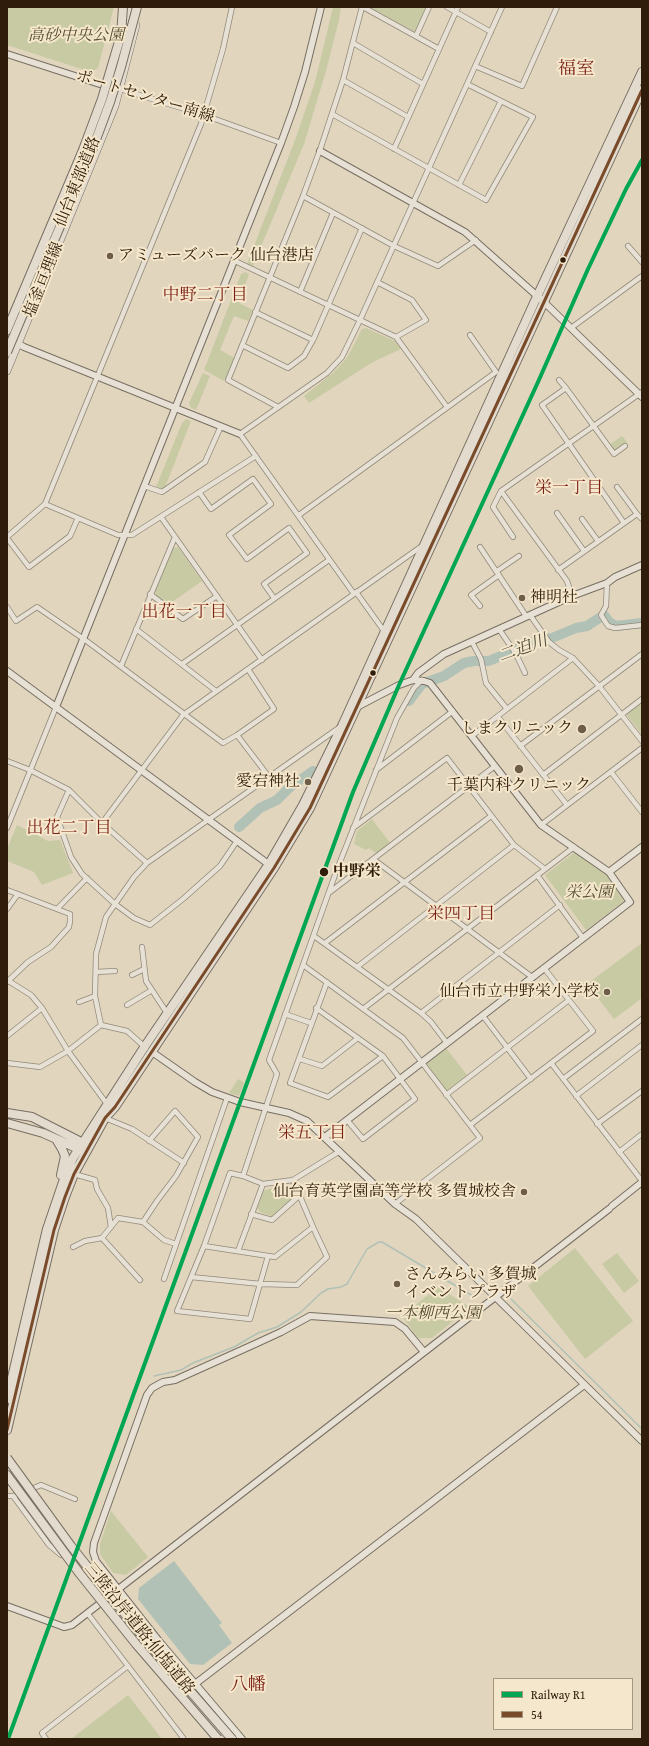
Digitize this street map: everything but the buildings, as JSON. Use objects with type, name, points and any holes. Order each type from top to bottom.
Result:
[{"type":"highway","points":[[121,35],[124,7]]},
{"type":"highway","name":"仙台東部道路","points":[[7,330],[83,150],[104,92],[128,7]]},
{"type":"highway","name":"仙台東部道路","points":[[7,352],[91,153],[110,102],[138,7]]},
{"type":"highway","points":[[7,1399],[47,1229],[64,1179],[108,1104],[145,1046],[271,866],[342,726],[359,706],[642,72]]},
{"type":"highway","points":[[7,1430],[53,1236],[65,1197],[84,1147],[115,1107],[152,1052],[271,866],[310,808],[351,715],[384,631],[642,90]]},
{"type":"highway","points":[[7,1113],[32,1117],[84,1147]]},
{"type":"highway","points":[[7,1123],[29,1128],[84,1147]]},
{"type":"highway","points":[[54,1137],[65,1156],[57,1199]]},
{"type":"highway","name":"三陸沿岸道路;仙塩道路","points":[[7,1458],[71,1546],[144,1638],[232,1739]]},
{"type":"highway","name":"三陸沿岸道路;仙塩道路","points":[[9,1478],[80,1574],[218,1739]]},
{"type":"main road","name":"塩釜亘理線","points":[[7,320],[76,164],[104,86],[124,7]]},
{"type":"main road","name":"塩釜亘理線","points":[[7,371],[20,346],[120,90],[138,7]]},
{"type":"street","points":[[78,518],[70,536],[29,567],[7,538],[44,504],[98,377],[204,115],[223,49],[232,7]]},
{"type":"street","points":[[7,828],[282,143],[300,86],[321,7]]},
{"type":"street","points":[[278,407],[228,380],[303,196],[320,150],[343,80],[363,7],[439,49]]},
{"type":"street","points":[[416,36],[429,7]]},
{"type":"street","points":[[447,7],[491,32]]},
{"type":"street","points":[[394,149],[458,7]]},
{"type":"street","points":[[240,434],[335,366],[342,357],[502,7]]},
{"type":"street","points":[[475,66],[522,86],[557,7]]},
{"type":"street","points":[[353,43],[423,84]]},
{"type":"street","name":"ポートセンター南線","points":[[7,54],[104,86],[204,115],[282,143]]},
{"type":"street","points":[[343,80],[408,118]]},
{"type":"street","points":[[332,114],[486,200],[533,117],[467,84]]},
{"type":"street","points":[[459,185],[501,101]]},
{"type":"street","points":[[320,150],[414,202],[476,240],[541,299],[641,394],[501,491],[493,507],[514,537]]},
{"type":"street","points":[[303,196],[394,246],[438,266],[476,240]]},
{"type":"street","points":[[300,292],[333,212]]},
{"type":"street","points":[[242,345],[288,368],[304,356],[329,305],[362,228]]},
{"type":"street","points":[[628,246],[642,262]]},
{"type":"street","points":[[235,261],[396,337],[447,407]]},
{"type":"street","points":[[571,328],[642,276]]},
{"type":"street","points":[[377,282],[412,300],[426,320],[396,337]]},
{"type":"street","points":[[255,312],[313,340]]},
{"type":"street","points":[[299,515],[496,372],[470,335]]},
{"type":"street","points":[[7,338],[20,346],[240,434],[299,515],[329,560],[384,631]]},
{"type":"street","points":[[7,344],[20,346]]},
{"type":"street","points":[[559,380],[614,454],[625,446]]},
{"type":"street","points":[[566,388],[542,405],[568,445],[624,523]]},
{"type":"street","points":[[144,486],[162,492],[205,462],[221,426]]},
{"type":"street","points":[[44,504],[124,536],[132,535],[256,456]]},
{"type":"street","points":[[199,492],[211,509],[253,479],[271,504],[229,535],[247,559],[289,528],[307,553],[264,584],[274,598]]},
{"type":"street","points":[[617,487],[636,514],[642,519]]},
{"type":"street","points":[[501,491],[567,582],[572,596]]},
{"type":"street","points":[[556,513],[584,551]]},
{"type":"street","points":[[558,570],[636,514]]},
{"type":"street","points":[[161,517],[262,660]]},
{"type":"street","points":[[582,519],[598,541]]},
{"type":"street","points":[[121,666],[175,537]]},
{"type":"street","points":[[102,823],[183,715],[425,544]]},
{"type":"street","points":[[480,547],[528,616],[547,640],[559,650],[573,658],[599,686],[642,741]]},
{"type":"street","points":[[480,606],[471,595],[519,556]]},
{"type":"street","points":[[182,664],[329,560]]},
{"type":"street","points":[[413,680],[418,673],[444,654],[572,596],[607,583],[615,577],[642,565]]},
{"type":"street","points":[[607,583],[606,606],[603,617],[608,626],[615,628],[642,625]]},
{"type":"street","points":[[150,594],[183,619],[217,596]]},
{"type":"street","points":[[7,607],[16,621],[37,607],[121,666],[183,715],[223,743],[274,709],[248,669]]},
{"type":"street","points":[[136,629],[216,691]]},
{"type":"street","points":[[499,629],[514,652],[525,673]]},
{"type":"street","points":[[472,642],[481,661],[486,683],[507,709]]},
{"type":"street","points":[[520,746],[642,654]]},
{"type":"street","points":[[472,736],[573,658]]},
{"type":"street","points":[[7,671],[271,866]]},
{"type":"street","points":[[325,1137],[630,902],[609,872],[541,825],[453,711],[425,681],[413,680],[399,685],[359,706]]},
{"type":"street","points":[[243,1176],[265,1108],[278,1074],[269,1060],[330,892],[335,873],[397,718],[414,688],[425,681]]},
{"type":"street","points":[[544,775],[642,699]]},
{"type":"street","points":[[375,771],[453,711]]},
{"type":"street","points":[[498,717],[567,805]]},
{"type":"street","points":[[101,1025],[95,996],[96,954],[106,917],[134,877],[147,863],[342,726]]},
{"type":"street","points":[[237,735],[269,777]]},
{"type":"street","points":[[541,825],[642,748]]},
{"type":"street","points":[[353,828],[447,758],[514,845],[545,869]]},
{"type":"street","points":[[7,761],[30,770],[69,790],[102,823],[147,863]]},
{"type":"street","points":[[330,892],[468,785],[495,766]]},
{"type":"street","points":[[611,772],[642,812]]},
{"type":"street","points":[[69,790],[57,818],[71,858],[82,874],[115,904],[134,918],[150,925],[183,899],[220,866],[237,841]]},
{"type":"street","points":[[325,943],[491,816]]},
{"type":"street","points":[[357,967],[514,845]]},
{"type":"street","points":[[363,1009],[574,847]]},
{"type":"street","points":[[609,872],[642,847]]},
{"type":"street","points":[[373,859],[532,977]]},
{"type":"street","points":[[537,874],[583,938]]},
{"type":"street","points":[[57,909],[87,878]]},
{"type":"street","points":[[7,890],[70,914],[69,927],[51,947],[28,962],[7,981],[31,995],[42,1008],[68,1051],[108,1104]]},
{"type":"street","points":[[7,909],[18,894]]},
{"type":"street","points":[[421,1013],[560,905]]},
{"type":"street","points":[[314,936],[421,1013],[431,1022],[447,1043]]},
{"type":"street","points":[[142,947],[146,980],[167,1013]]},
{"type":"street","points":[[303,965],[403,1038],[480,1138],[395,1204]]},
{"type":"street","points":[[470,1125],[593,1030],[544,968]]},
{"type":"street","points":[[132,975],[144,969]]},
{"type":"street","points":[[96,972],[115,971]]},
{"type":"street","points":[[327,982],[316,1008],[300,1058],[290,1083],[328,1097],[383,1056]]},
{"type":"street","points":[[127,1005],[152,990]]},
{"type":"street","points":[[79,1002],[95,996]]},
{"type":"street","points":[[446,1095],[569,1000]]},
{"type":"street","points":[[7,1036],[42,1008]]},
{"type":"street","points":[[316,1008],[383,1056],[415,1099],[363,1139],[347,1120]]},
{"type":"street","points":[[285,1014],[311,1024]]},
{"type":"street","points":[[483,1016],[531,1079]]},
{"type":"street","points":[[563,1079],[642,1019]]},
{"type":"street","points":[[101,1025],[127,1031],[152,1052],[212,1092],[227,1098],[276,1110],[304,1119],[395,1204],[416,1219],[642,1441]]},
{"type":"street","points":[[7,1063],[40,1068],[68,1051],[101,1025]]},
{"type":"street","points":[[300,1058],[322,1066],[358,1038]]},
{"type":"street","points":[[576,1096],[642,1046]]},
{"type":"street","points":[[7,1606],[64,1627],[72,1625],[642,1182],[551,1063]]},
{"type":"street","points":[[597,1124],[642,1090]]},
{"type":"street","points":[[164,1279],[227,1098]]},
{"type":"street","points":[[143,1222],[184,1163],[198,1137],[176,1111],[149,1141]]},
{"type":"street","points":[[105,1118],[132,1129],[184,1163]]},
{"type":"street","points":[[619,1152],[642,1134]]},
{"type":"street","points":[[268,1256],[250,1319],[177,1311],[204,1246],[230,1173],[243,1176],[263,1184],[293,1180],[340,1152]]},
{"type":"street","points":[[74,1174],[95,1180],[97,1189],[108,1208],[111,1227]]},
{"type":"street","points":[[191,1276],[261,1284],[297,1285],[327,1257],[293,1180]]},
{"type":"street","points":[[238,1251],[263,1184]]},
{"type":"street","points":[[251,1214],[272,1220],[300,1195]]},
{"type":"street","points":[[73,1247],[85,1241],[102,1238],[118,1218],[143,1222],[164,1240],[176,1244]]},
{"type":"street","points":[[204,1246],[275,1257],[313,1227]]},
{"type":"street","points":[[102,1238],[140,1280]]},
{"type":"street","points":[[242,1739],[118,1590],[96,1562],[93,1552],[94,1543],[143,1405],[152,1388],[163,1382],[175,1380],[281,1332],[310,1316],[395,1322],[405,1329],[424,1352]]},
{"type":"street","points":[[195,1684],[584,1384]]},
{"type":"street","points":[[7,1496],[13,1496],[42,1485],[75,1500]]},
{"type":"street","points":[[13,1496],[48,1544],[61,1555]]},
{"type":"street","points":[[88,1614],[184,1739]]},
{"type":"street","points":[[46,1739],[42,1733],[128,1666]]},
{"type":"green space","name":"高砂中央公園","points":[[7,7],[114,7],[98,68],[91,72],[7,45]]},
{"type":"green space","points":[[333,7],[341,7],[339,20],[326,71],[304,144],[253,266],[247,264],[295,140],[315,82]]},
{"type":"green space","points":[[369,7],[427,7],[415,32]]},
{"type":"green space","points":[[245,272],[249,274],[239,303],[253,310],[248,321],[234,316],[220,350],[235,358],[224,381],[204,370],[241,274]]},
{"type":"green space","points":[[366,328],[395,341],[401,349],[373,362],[309,403],[304,396],[333,373],[347,358],[362,329]]},
{"type":"green space","points":[[203,373],[210,376],[196,410],[191,408],[189,403]]},
{"type":"green space","points":[[186,419],[191,421],[164,490],[156,487],[182,423]]},
{"type":"green space","points":[[622,436],[627,442],[615,451],[613,450],[609,445]]},
{"type":"green space","points":[[178,547],[202,581],[168,605],[157,598],[155,591],[173,548]]},
{"type":"green space","points":[[642,703],[642,735],[626,714]]},
{"type":"green space","points":[[372,819],[390,843],[377,854],[369,848],[366,850],[354,844],[357,831]]},
{"type":"green space","points":[[17,825],[48,841],[60,840],[73,873],[42,885],[34,872],[7,861],[7,849]]},
{"type":"green space","name":"栄公園","points":[[575,852],[606,874],[624,901],[586,930],[545,875]]},
{"type":"green space","points":[[642,943],[642,998],[614,1019],[587,984]]},
{"type":"green space","points":[[446,1048],[467,1075],[448,1090],[446,1090],[426,1064]]},
{"type":"green space","points":[[238,1079],[244,1083],[239,1096],[229,1093]]},
{"type":"green space","points":[[288,1183],[297,1195],[294,1199],[275,1215],[271,1216],[260,1212],[257,1208],[263,1191]]},
{"type":"green space","points":[[575,1248],[633,1321],[585,1359],[528,1286]]},
{"type":"green space","points":[[617,1253],[639,1281],[624,1293],[602,1264]]},
{"type":"green space","name":"一本柳西公園","points":[[438,1287],[468,1306],[467,1310],[432,1338],[418,1338],[404,1319],[399,1318]]},
{"type":"green space","points":[[111,1511],[148,1557],[126,1575],[113,1573],[100,1554],[100,1544]]},
{"type":"green space","points":[[128,1695],[162,1739],[71,1739]]},
{"type":"shaded area","points":[[174,1561],[222,1623],[219,1625],[232,1643],[203,1665],[190,1664],[138,1599],[139,1588]]},
{"type":"waterway","name":"二迫川","points":[[409,701],[422,684],[444,676],[464,663],[489,661],[535,641],[552,638],[576,628],[587,626],[604,615],[609,622],[616,626],[642,623]]},
{"type":"waterway","name":"二迫川","points":[[239,827],[260,808],[277,800],[290,787],[313,771]]},
{"type":"waterway","points":[[154,1376],[181,1370],[193,1363],[234,1347],[258,1333],[277,1327],[301,1312],[321,1293],[328,1289],[341,1287],[347,1284],[367,1249],[379,1242],[382,1242],[473,1296]]},
{"type":"waterway","points":[[511,1299],[642,1429]]},
{"type":"rail line","name":"R1","points":[[8,1739],[353,792],[399,685],[538,382],[588,269],[626,189],[642,160]]},
{"type":"transit line","name":"54","points":[[7,1430],[54,1230],[74,1174],[105,1118],[115,1107],[274,868],[310,808],[642,90]]},
{"type":"place","name":"アミューズパーク 仙台港店","points":[[110,256]]},
{"type":"place","name":"神明社","points":[[522,598]]},
{"type":"place","name":"しまクリニック","points":[[582,729]]},
{"type":"place","name":"千葉内科クリニック","points":[[519,769]]},
{"type":"place","name":"愛宕神社","points":[[308,782]]},
{"type":"place","name":"中野栄","points":[[324,872]]},
{"type":"place","name":"仙台市立中野栄小学校","points":[[607,992]]},
{"type":"place","name":"仙台育英学園高等学校 多賀城校舎","points":[[524,1192]]},
{"type":"place","name":"さんみらい 多賀城 イベントプラザ","points":[[397,1284]]},
{"type":"district","name":"福室","points":[[576,69]]},
{"type":"district","name":"中野二丁目","points":[[205,296]]},
{"type":"district","name":"栄一丁目","points":[[569,489]]},
{"type":"district","name":"出花一丁目","points":[[184,613]]},
{"type":"district","name":"出花二丁目","points":[[69,829]]},
{"type":"district","name":"栄四丁目","points":[[461,915]]},
{"type":"district","name":"栄五丁目","points":[[312,1134]]},
{"type":"district","name":"八幡","points":[[248,1685]]}]
